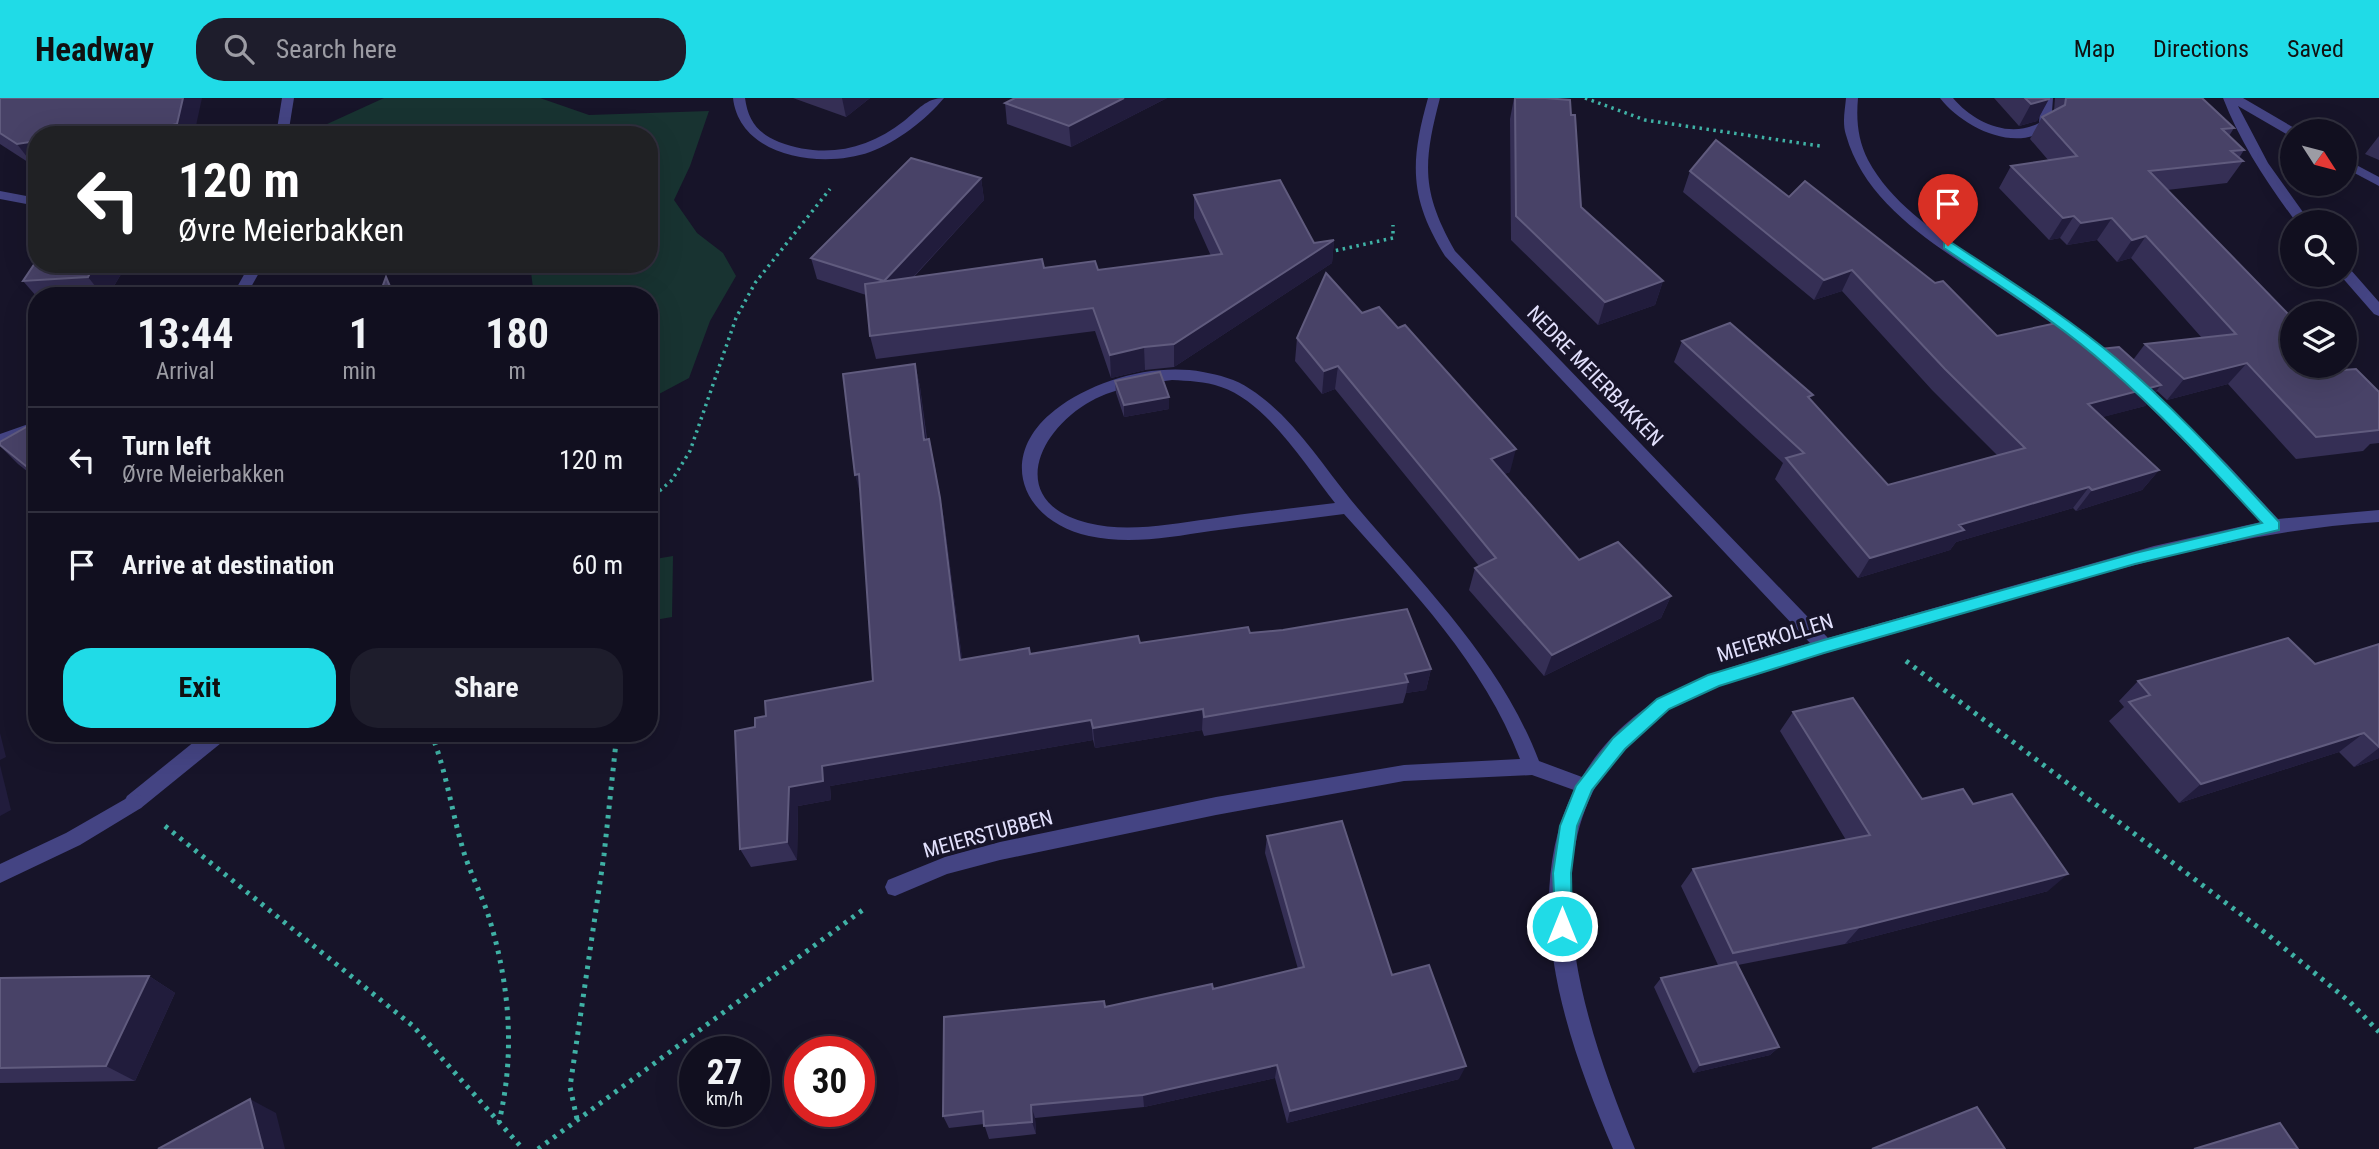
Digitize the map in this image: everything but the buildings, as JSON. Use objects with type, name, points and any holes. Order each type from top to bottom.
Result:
[{"type":"street","points":[[283,126],[288,98]]},
{"type":"street","points":[[739,98],[747,125],[769,141],[807,154],[844,154],[876,145],[938,98]]},
{"type":"street","name":"NEDRE MEIERBAKKEN","points":[[1434,98],[1419,156],[1420,190],[1432,225],[1450,253],[1824,646]]},
{"type":"street","points":[[1853,98],[1852,134],[1858,150],[1887,194],[1948,246],[2061,322],[2112,362],[2171,416],[2274,526]]},
{"type":"street","points":[[1946,98],[1954,109],[1977,123],[1996,131],[2027,133],[2045,125],[2048,98]]},
{"type":"street","points":[[2232,98],[2280,125]]},
{"type":"street","points":[[2232,98],[2240,128],[2263,168],[2295,210]]},
{"type":"street","points":[[2357,170],[2379,182]]},
{"type":"street","points":[[0,195],[28,200]]},
{"type":"street","points":[[2357,286],[2379,311]]},
{"type":"street","points":[[1348,507],[1154,532],[1093,531],[1070,523],[1038,501],[1030,485],[1028,467],[1033,447],[1045,428],[1060,413],[1085,398],[1146,377],[1203,377],[1227,383],[1264,406],[1422,591],[1506,703],[1522,734],[1532,767]]},
{"type":"street","points":[[0,440],[28,429]]},
{"type":"street","name":"MEIERKOLLEN","points":[[1624,1149],[1587,1054],[1569,987],[1562,926],[1562,873],[1569,826],[1585,786],[1619,743],[1663,704],[1714,680],[2135,558],[2274,526],[2379,516]]},
{"type":"street","points":[[0,874],[73,839],[134,802],[208,742]]},
{"type":"street","name":"MEIERSTUBBEN","points":[[895,887],[945,866],[1000,850],[1216,806],[1404,773],[1532,767],[1585,786]]},
{"type":"path","points":[[1585,98],[1645,120],[1858,150]]},
{"type":"path","points":[[658,492],[672,480],[691,451],[736,318],[755,283],[783,244],[822,202],[840,175],[844,154]]},
{"type":"path","points":[[1317,255],[1393,239],[1393,212]]},
{"type":"path","points":[[1871,634],[2267,934],[2350,1002],[2379,1032]]},
{"type":"path","points":[[433,742],[467,863],[482,895],[495,936],[510,1058],[508,1091],[499,1123]]},
{"type":"path","points":[[577,1119],[570,1087],[604,855],[616,742]]},
{"type":"path","points":[[134,802],[413,1026],[523,1149]]},
{"type":"path","points":[[538,1149],[895,887]]},
{"type":"green space","points":[[384,98],[540,98],[589,115],[709,111],[690,166],[674,200],[697,233],[723,253],[736,276],[710,321],[689,378],[658,394],[658,287],[533,287],[531,273],[658,273],[658,126],[325,125]]},
{"type":"green space","points":[[673,556],[672,617],[658,619],[658,558]]},
{"type":"route","points":[[1562,926],[1562,873],[1569,826],[1585,786],[1619,743],[1663,704],[1714,680],[1824,646],[2135,558],[2274,526],[2171,416],[2112,362],[2061,322],[1948,246]]}]
